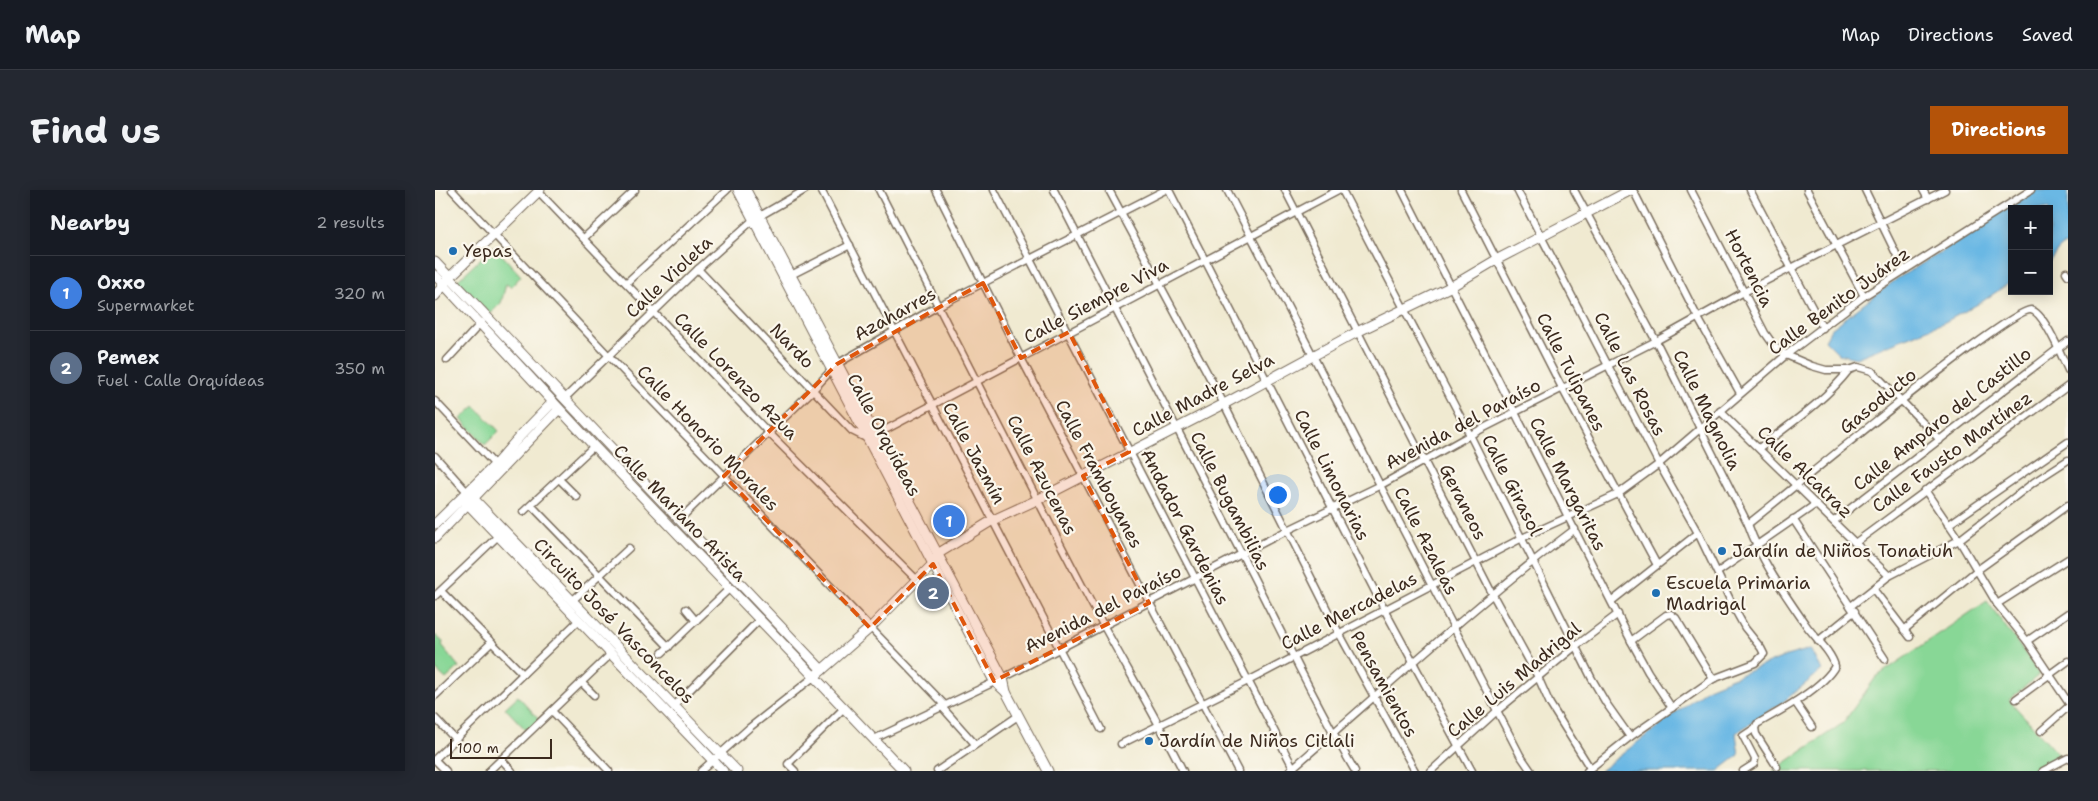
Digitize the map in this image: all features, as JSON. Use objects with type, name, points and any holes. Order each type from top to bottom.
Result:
[{"type":"street","name":"Calle Honorio Morales","points":[[452,190],[493,236],[944,706],[975,744]]},
{"type":"street","points":[[584,238],[635,190]]},
{"type":"street","points":[[627,283],[727,190]]},
{"type":"street","name":"Calle Orquídeas","points":[[738,190],[791,275],[834,367]]},
{"type":"street","name":"Calle Orquídeas","points":[[746,190],[756,217],[871,437],[917,522],[939,553],[999,679]]},
{"type":"street","name":"Calle Violeta","points":[[565,398],[607,355],[756,217],[805,190]]},
{"type":"street","name":"Calle Jazmín","points":[[821,190],[1101,729]]},
{"type":"street","name":"Calle Azucenas","points":[[879,190],[1037,500],[1103,626],[1159,723],[1183,771]]},
{"type":"street","name":"Calle Framboyanes","points":[[936,190],[1021,358],[1238,771]]},
{"type":"street","name":"Andador Gardenias","points":[[994,190],[1069,332],[1292,770]]},
{"type":"street","name":"Calle Bugambilias","points":[[1053,190],[1242,554],[1293,657],[1332,732],[1355,771]]},
{"type":"street","points":[[1109,190],[1224,404]]},
{"type":"street","name":"Azaharres","points":[[679,520],[813,390],[834,367],[893,330],[938,306],[1167,190]]},
{"type":"street","name":"Calle Limonarias","points":[[1167,190],[1205,260],[1384,609],[1473,771]]},
{"type":"street","name":"Calle Azaleas","points":[[1227,190],[1314,355],[1453,628],[1520,755],[1531,771]]},
{"type":"street","name":"Geraneos","points":[[1285,190],[1426,461],[1493,595],[1538,677],[1559,722],[1588,770]]},
{"type":"street","name":"Calle Siempre Viva","points":[[871,437],[1338,190]]},
{"type":"street","name":"Calle Girasol","points":[[1342,190],[1470,435],[1606,703],[1630,737]]},
{"type":"street","name":"Calle Margaritas","points":[[1402,190],[1631,641],[1648,672],[1672,708]]},
{"type":"street","name":"Calle Tulipanes","points":[[1461,190],[1562,388],[1657,565]]},
{"type":"street","name":"Calle Las Rosas","points":[[1517,190],[1659,464],[1698,532],[1745,628],[1764,654],[1755,663],[1713,679]]},
{"type":"street","name":"Calle Magnolia","points":[[1574,190],[1656,341],[1748,524],[1756,546],[1784,594],[1818,641],[1833,658],[1835,666],[1831,674],[1795,702]]},
{"type":"street","points":[[1632,190],[1698,318],[1740,394]]},
{"type":"street","name":"Calle Madre Selva","points":[[818,673],[870,628],[933,564],[939,553],[993,520],[1037,500],[1224,404],[1359,331],[1452,286],[1541,236],[1632,190]]},
{"type":"street","name":"Hortencia","points":[[1691,190],[1770,340],[1775,347],[1786,355]]},
{"type":"street","points":[[1750,190],[1823,328]]},
{"type":"street","points":[[1807,190],[1864,296]]},
{"type":"street","points":[[1865,190],[1904,270]]},
{"type":"street","points":[[1923,190],[1928,199]]},
{"type":"street","name":"Avenida del Paraíso","points":[[874,739],[999,679],[1287,531],[1381,485],[1470,435],[1656,341],[1744,292],[1945,190]]},
{"type":"street","name":"Calle Benito Juárez","points":[[1659,464],[1786,355],[1864,296],[2031,190]]},
{"type":"street","points":[[435,296],[446,280],[539,191]]},
{"type":"street","name":"Calle Lorenzo Azua","points":[[539,191],[768,432],[917,580]]},
{"type":"street","points":[[791,275],[850,245]]},
{"type":"street","name":"Calle Mariano Arista","points":[[435,262],[446,280],[565,398],[679,520],[818,673],[844,708],[904,771]]},
{"type":"street","name":"Nardo","points":[[698,269],[852,430],[871,437]]},
{"type":"street","name":"Calle Mariano Arista","points":[[435,275],[446,280]]},
{"type":"street","name":"Gasoducto","points":[[1748,524],[1798,486],[1901,400],[2024,311],[2032,310],[2037,313],[2044,321],[2058,349]]},
{"type":"street","points":[[447,360],[485,320]]},
{"type":"street","name":"Calle Mariano Arista","points":[[485,320],[556,406],[593,446],[760,620],[818,673]]},
{"type":"street","name":"Calle Amparo del Castillo","points":[[1834,521],[2068,341]]},
{"type":"street","points":[[2058,349],[2068,370]]},
{"type":"street","points":[[1786,355],[1819,368],[1849,370],[1858,367],[1868,369],[1881,378],[1940,440]]},
{"type":"street","points":[[1759,448],[1838,385],[1849,370]]},
{"type":"street","name":"Calle Fausto Martínez","points":[[1855,542],[2068,386]]},
{"type":"street","points":[[435,401],[495,465]]},
{"type":"street","name":"Pensamientos","points":[[1224,404],[1339,633],[1415,771]]},
{"type":"street","points":[[435,538],[521,435],[556,406]]},
{"type":"street","points":[[435,524],[468,498],[556,406]]},
{"type":"street","name":"Calle Alcatraz","points":[[1720,411],[1889,576]]},
{"type":"street","points":[[1949,525],[2068,442]]},
{"type":"street","points":[[523,512],[593,446]]},
{"type":"street","points":[[435,456],[468,498]]},
{"type":"street","points":[[1818,641],[1889,576],[1959,540],[2034,482],[2068,460]]},
{"type":"street","name":"Calle Mercadelas","points":[[1121,744],[1159,723],[1203,704],[1248,681],[1522,538],[1618,494],[1659,464]]},
{"type":"street","points":[[559,479],[577,497]]},
{"type":"street","points":[[1925,490],[1959,540],[1997,604],[2027,641],[2068,702]]},
{"type":"street","name":"Circuito José Vasconcelos","points":[[468,498],[498,536],[611,654],[716,757],[737,771]]},
{"type":"street","name":"Circuito José Vasconcelos","points":[[468,498],[572,600],[675,706],[716,757],[723,771]]},
{"type":"street","points":[[531,504],[669,647]]},
{"type":"street","points":[[1718,572],[1816,504]]},
{"type":"street","points":[[1904,630],[1976,571],[2068,505]]},
{"type":"street","points":[[1793,519],[1885,659]]},
{"type":"street","name":"Calle Orquídeas","points":[[917,522],[933,564],[999,679],[1048,771]]},
{"type":"street","points":[[1292,770],[1412,662],[1533,561],[1575,529]]},
{"type":"street","points":[[1612,601],[1698,532]]},
{"type":"street","points":[[435,596],[498,536]]},
{"type":"street","points":[[572,600],[629,548]]},
{"type":"street","points":[[1997,604],[2068,559]]},
{"type":"street","points":[[662,653],[730,588]]},
{"type":"street","points":[[1874,590],[1910,637]]},
{"type":"street","points":[[441,591],[523,674]]},
{"type":"street","points":[[685,609],[696,621]]},
{"type":"street","points":[[2027,641],[2068,613]]},
{"type":"street","name":"Calle Luis Madrigal","points":[[1431,771],[1497,711],[1618,614]]},
{"type":"street","points":[[1588,770],[1630,737],[1713,679],[1676,618],[1671,614],[1666,615],[1631,641]]},
{"type":"street","points":[[446,771],[435,759],[579,620]]},
{"type":"street","points":[[675,706],[760,620]]},
{"type":"street","points":[[435,696],[492,642]]},
{"type":"street","points":[[489,771],[611,654]]},
{"type":"street","points":[[2016,699],[2068,661]]},
{"type":"street","points":[[701,771],[818,673]]},
{"type":"street","points":[[581,682],[594,695]]},
{"type":"street","points":[[1743,771],[1754,764],[1755,759],[1743,736],[1755,728],[1757,724],[1795,702],[1812,727]]},
{"type":"street","points":[[2041,731],[2068,707]]},
{"type":"street","points":[[795,771],[789,764],[844,708]]},
{"type":"street","points":[[551,711],[609,771]]},
{"type":"street","points":[[937,771],[1018,716]]},
{"type":"street","points":[[435,718],[455,739]]},
{"type":"street","points":[[1755,728],[1756,734],[1777,767]]},
{"type":"street","points":[[2043,771],[2068,758]]},
{"type":"street","points":[[501,759],[513,771]]},
{"type":"highlighted area","points":[[983,283],[1021,358],[1069,332],[1129,452],[1083,476],[1149,603],[994,681],[933,564],[870,628],[724,476],[837,364]]},
{"type":"green space","points":[[494,246],[521,276],[511,287],[506,284],[501,303],[490,314],[456,282]]},
{"type":"green space","points":[[475,406],[499,431],[485,445],[461,419]]},
{"type":"green space","points":[[1987,601],[2040,674],[2009,700],[2062,758],[2036,771],[1773,771],[1843,723],[1876,677]]},
{"type":"green space","points":[[435,635],[443,642],[442,646],[459,667],[446,679],[435,669]]},
{"type":"green space","points":[[518,696],[539,719],[527,731],[505,708]]},
{"type":"water","points":[[2033,190],[2068,190],[2068,245],[2061,246],[2053,257],[2053,205],[2008,205],[2008,284],[1980,303],[1945,322],[1856,358],[1839,354],[1825,340],[1831,329],[1898,278],[1943,251],[2009,203]]},
{"type":"water","points":[[1811,649],[1822,670],[1783,702],[1736,733],[1739,755],[1718,771],[1600,771],[1708,688],[1786,656]]},
{"type":"place","name":"Yepas","points":[[453,251]]},
{"type":"place","name":"Oxxo","points":[[949,521]]},
{"type":"place","name":"Jardín de Niños Tonatiuh","points":[[1722,551]]},
{"type":"place","name":"Pemex","points":[[933,593]]},
{"type":"place","name":"Escuela Primaria Madrigal","points":[[1656,593]]},
{"type":"place","name":"Jardín de Niños Citlali","points":[[1149,741]]}]
